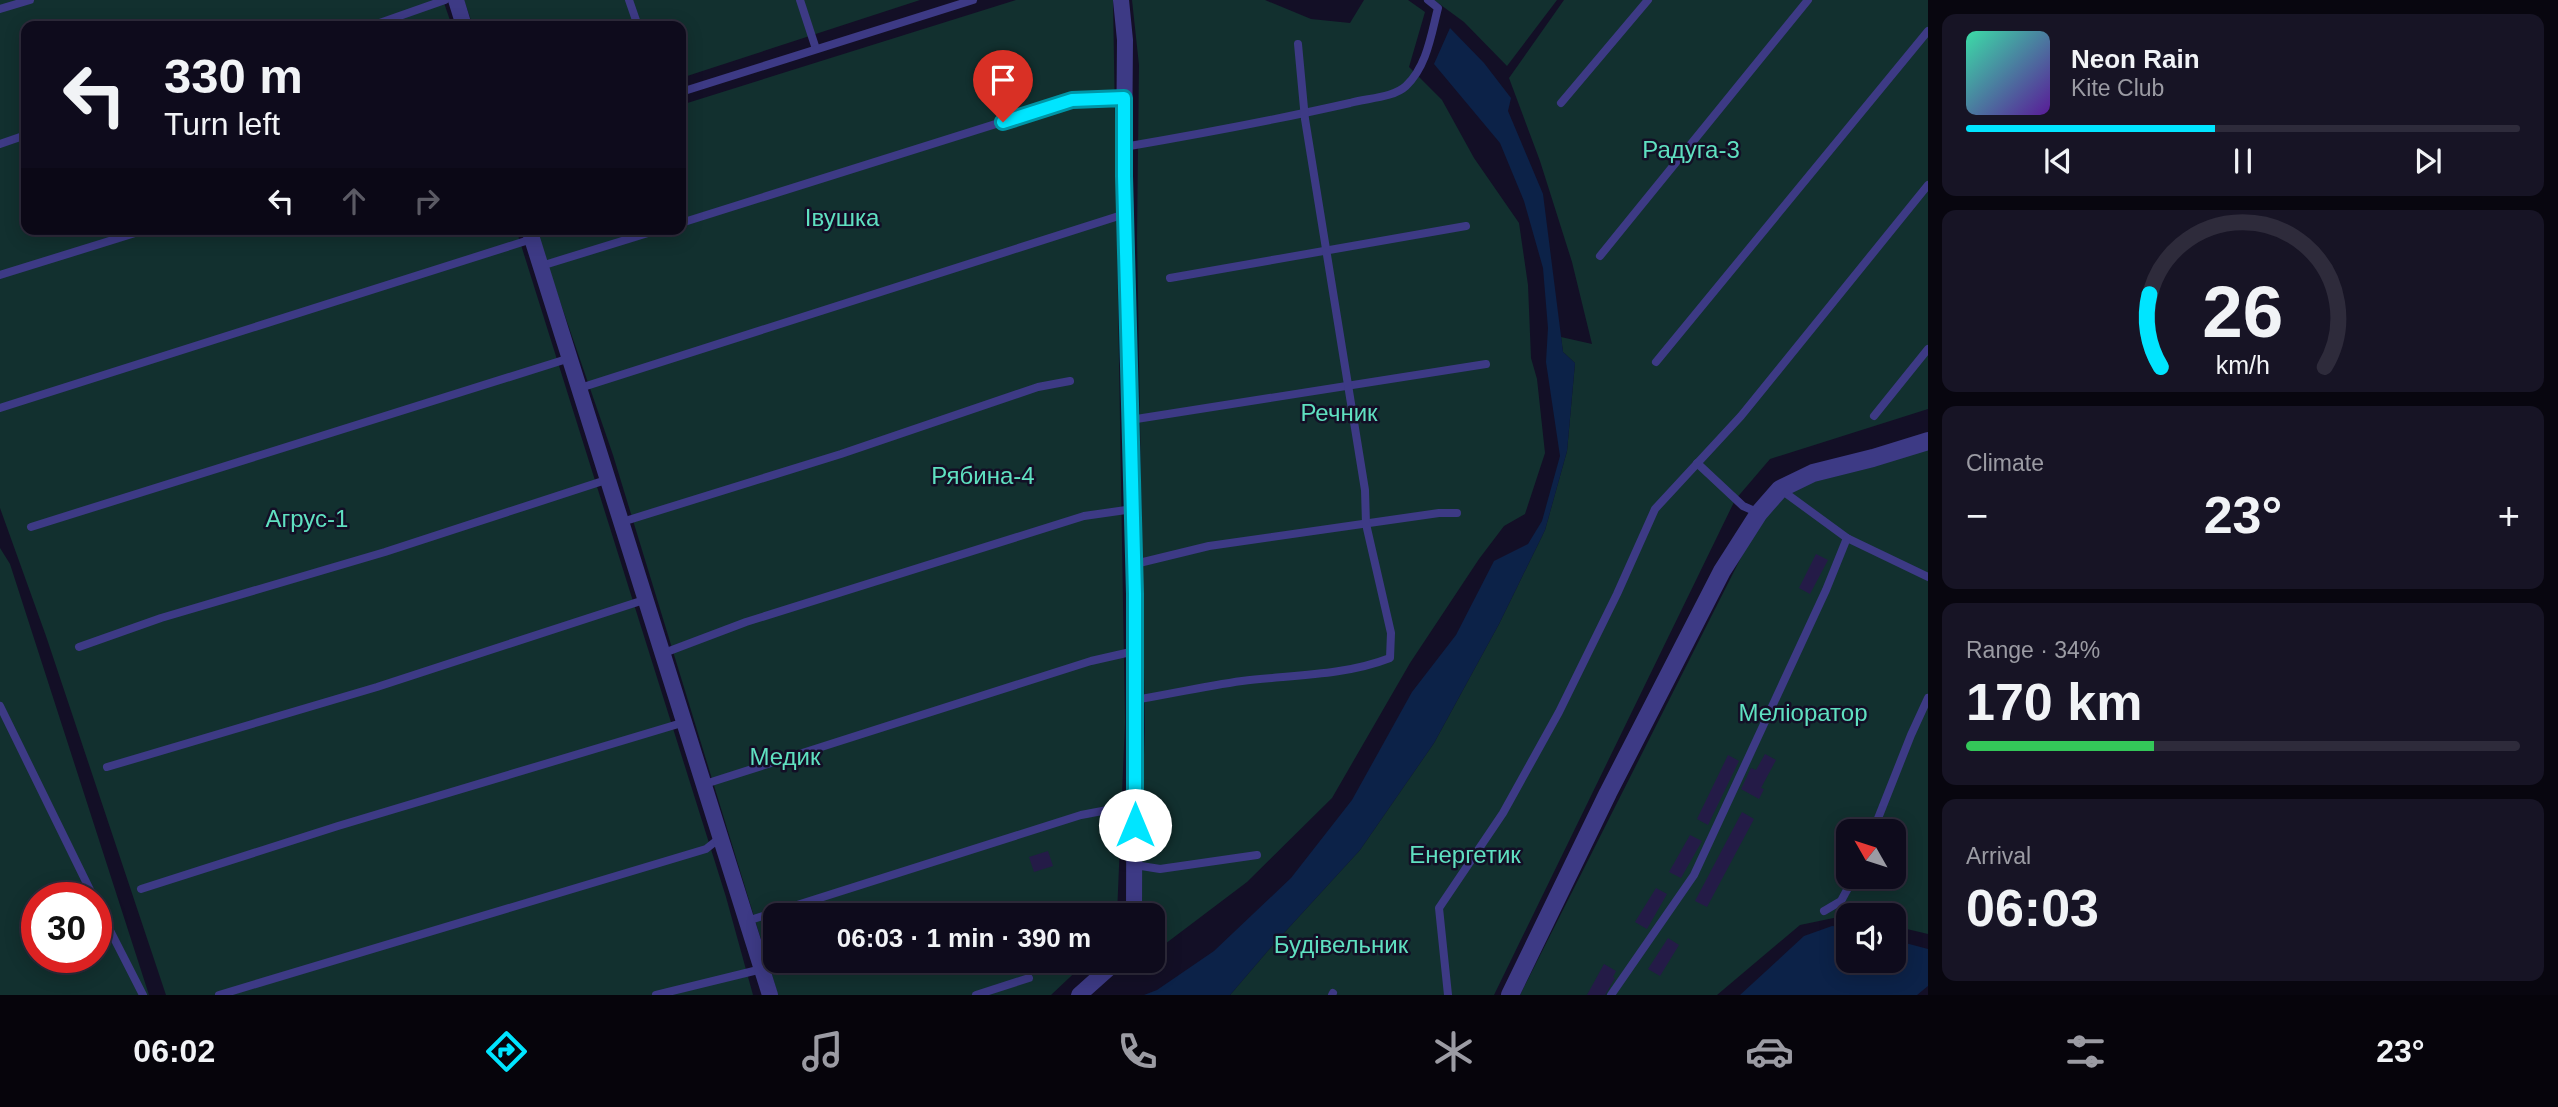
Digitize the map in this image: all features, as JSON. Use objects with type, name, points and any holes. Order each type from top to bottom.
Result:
[{"type":"street","points":[[456,0],[462,21]]},
{"type":"street","points":[[1121,0],[1125,40],[1125,214],[1135,564],[1134,903]]},
{"type":"street","points":[[531,235],[770,995]]},
{"type":"street","points":[[1510,995],[1608,793],[1722,570],[1759,513],[1780,489],[1813,473],[1928,441]]},
{"type":"street","points":[[1079,995],[1104,973]]},
{"type":"lane","points":[[0,9],[30,0]]},
{"type":"lane","points":[[386,21],[445,0]]},
{"type":"lane","points":[[629,0],[636,21]]},
{"type":"lane","points":[[800,0],[816,49]]},
{"type":"lane","points":[[686,90],[973,0]]},
{"type":"lane","points":[[1124,147],[1304,114],[1403,89],[1418,73],[1429,45],[1438,8],[1428,0]]},
{"type":"lane","points":[[1561,103],[1648,0]]},
{"type":"lane","points":[[1600,256],[1808,0]]},
{"type":"lane","points":[[1656,362],[1928,31]]},
{"type":"lane","points":[[1135,700],[1238,682],[1346,670],[1374,665],[1391,658],[1391,633],[1366,524],[1365,490],[1304,114],[1298,44]]},
{"type":"lane","points":[[686,221],[1072,100],[1124,98]]},
{"type":"lane","points":[[0,144],[21,137]]},
{"type":"lane","points":[[1448,995],[1439,908],[1503,813],[1559,712],[1656,509],[1741,416],[1928,186]]},
{"type":"lane","points":[[580,388],[1125,214]]},
{"type":"lane","points":[[1170,278],[1466,226]]},
{"type":"lane","points":[[0,275],[129,235]]},
{"type":"lane","points":[[0,408],[528,235]]},
{"type":"lane","points":[[541,266],[642,235]]},
{"type":"lane","points":[[1874,416],[1928,349]]},
{"type":"lane","points":[[31,527],[570,358]]},
{"type":"lane","points":[[1130,420],[1486,364]]},
{"type":"lane","points":[[622,522],[841,454],[1038,387],[1070,382]]},
{"type":"lane","points":[[1697,463],[1744,506],[1759,513]]},
{"type":"lane","points":[[79,647],[161,618],[385,552],[609,479]]},
{"type":"lane","points":[[1780,489],[1816,518],[1847,538],[1928,577]]},
{"type":"lane","points":[[664,653],[746,622],[1084,516],[1133,509]]},
{"type":"lane","points":[[1135,564],[1209,546],[1439,513],[1457,513]]},
{"type":"lane","points":[[1611,995],[1694,875],[1826,590],[1847,538]]},
{"type":"lane","points":[[107,767],[377,687],[647,599]]},
{"type":"lane","points":[[705,784],[1091,661],[1135,651]]},
{"type":"lane","points":[[1878,819],[1928,698]]},
{"type":"lane","points":[[0,706],[86,882]]},
{"type":"lane","points":[[141,889],[351,822],[685,722]]},
{"type":"lane","points":[[747,921],[1081,815],[1134,805]]},
{"type":"lane","points":[[219,995],[706,849],[721,837]]},
{"type":"lane","points":[[1135,864],[1160,869],[1257,856]]},
{"type":"lane","points":[[1824,911],[1841,901],[1848,889]]},
{"type":"lane","points":[[112,934],[143,995]]},
{"type":"lane","points":[[656,995],[762,969]]},
{"type":"lane","points":[[975,995],[1029,978]]},
{"type":"green space","name":"Агрус-1","points":[[0,0],[443,0],[450,21],[21,21],[21,235],[518,235],[726,897],[753,995],[166,995],[46,636],[0,508]]},
{"type":"green space","points":[[464,0],[920,0],[686,76],[686,21],[471,21]]},
{"type":"green space","points":[[1016,0],[1113,0],[1125,722],[1117,903],[763,903],[763,946],[613,455],[537,235],[686,235],[686,103]]},
{"type":"green space","name":"Речник","points":[[1132,0],[1265,0],[1311,19],[1350,23],[1364,0],[1408,0],[1425,12],[1409,67],[1442,100],[1474,158],[1519,223],[1528,285],[1531,358],[1537,379],[1545,453],[1525,514],[1504,526],[1479,559],[1410,663],[1332,798],[1247,882],[1165,944],[1165,903],[1140,903],[1139,882],[1145,729],[1137,237],[1139,65]]},
{"type":"green space","points":[[1434,0],[1557,0],[1507,66],[1464,22]]},
{"type":"green space","points":[[1564,0],[1928,0],[1928,409],[1770,459],[1735,500],[1494,995],[1230,995],[1360,850],[1434,743],[1499,624],[1545,530],[1567,451],[1575,363],[1563,352],[1561,337],[1592,344],[1572,262],[1540,161],[1509,78]]},
{"type":"green space","name":"Меліоратор","points":[[1928,440],[1928,934],[1906,929],[1906,903],[1836,903],[1836,918],[1800,925],[1717,995],[1520,995],[1764,512],[1802,473]]},
{"type":"green space","points":[[0,548],[10,564],[149,995],[0,995]]},
{"type":"green space","points":[[771,973],[1074,973],[1051,995],[778,995]]},
{"type":"water","points":[[1450,28],[1484,63],[1511,98],[1508,111],[1543,194],[1563,352],[1575,363],[1567,451],[1545,530],[1499,624],[1434,743],[1360,850],[1230,995],[1144,995],[1157,990],[1214,951],[1291,878],[1352,800],[1412,692],[1456,635],[1494,561],[1528,544],[1542,521],[1560,456],[1546,362],[1548,328],[1543,268],[1524,201],[1500,143],[1434,64]]},
{"type":"water","points":[[1836,926],[1836,973],[1906,973],[1906,943],[1928,949],[1928,986],[1917,995],[1740,995],[1804,936]]},
{"type":"building","points":[[1816,554],[1828,560],[1810,594],[1799,588]]},
{"type":"building","points":[[1765,754],[1776,760],[1761,788],[1764,789],[1759,799],[1741,789],[1751,768],[1756,770]]},
{"type":"building","points":[[1728,755],[1739,761],[1708,825],[1697,819]]},
{"type":"building","points":[[1742,812],[1754,819],[1707,907],[1695,901]]},
{"type":"building","points":[[1690,835],[1702,841],[1681,878],[1669,872]]},
{"type":"building","points":[[1048,851],[1053,866],[1034,872],[1029,857]]},
{"type":"building","points":[[1656,888],[1667,894],[1647,929],[1635,922]]},
{"type":"building","points":[[1668,938],[1679,945],[1660,976],[1648,969]]},
{"type":"building","points":[[1604,964],[1616,971],[1613,977],[1615,978],[1605,995],[1587,995]]},
{"type":"route","points":[[1003,122],[1072,100],[1124,98],[1135,594],[1135,825]]},
{"type":"park label","name":"Радуга-3","points":[[1691,149]]},
{"type":"park label","name":"Івушка","points":[[842,217]]},
{"type":"park label","name":"Рябина-4","points":[[983,475]]},
{"type":"park label","name":"Медик","points":[[785,756]]},
{"type":"park label","name":"Енергетик","points":[[1465,854]]},
{"type":"park label","name":"Будівельник","points":[[1341,944]]}]
